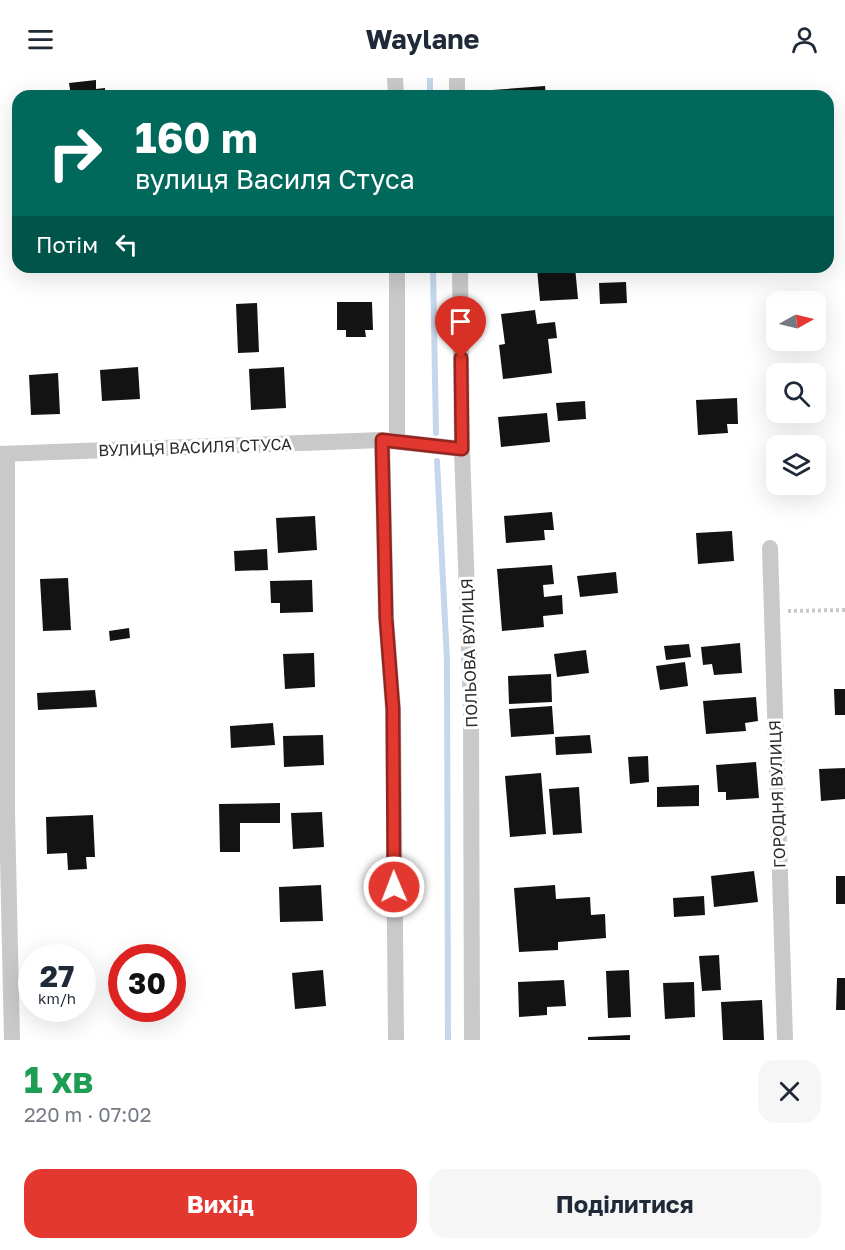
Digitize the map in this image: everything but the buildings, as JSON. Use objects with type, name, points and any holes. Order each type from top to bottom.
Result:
[{"type":"street","points":[[396,1040],[393,709],[386,618],[397,273]]},
{"type":"street","name":"ПОЛЬОВА ВУЛИЦЯ","points":[[460,273],[462,449],[471,711],[472,1040]]},
{"type":"street","name":"ВУЛИЦЯ ВАСИЛЯ СТУСА","points":[[4,454],[390,441],[462,449]]},
{"type":"street","points":[[4,454],[12,1040]]},
{"type":"street","name":"ГОРОДНЯ ВУЛИЦЯ","points":[[770,548],[785,1040]]},
{"type":"path","points":[[772,611],[845,610]]},
{"type":"waterway","points":[[430,78],[430,90]]},
{"type":"waterway","points":[[433,273],[436,433]]},
{"type":"waterway","points":[[437,461],[447,661],[448,1040]]},
{"type":"route","points":[[394,887],[393,709],[386,618],[382,440],[462,449],[461,358]]}]
